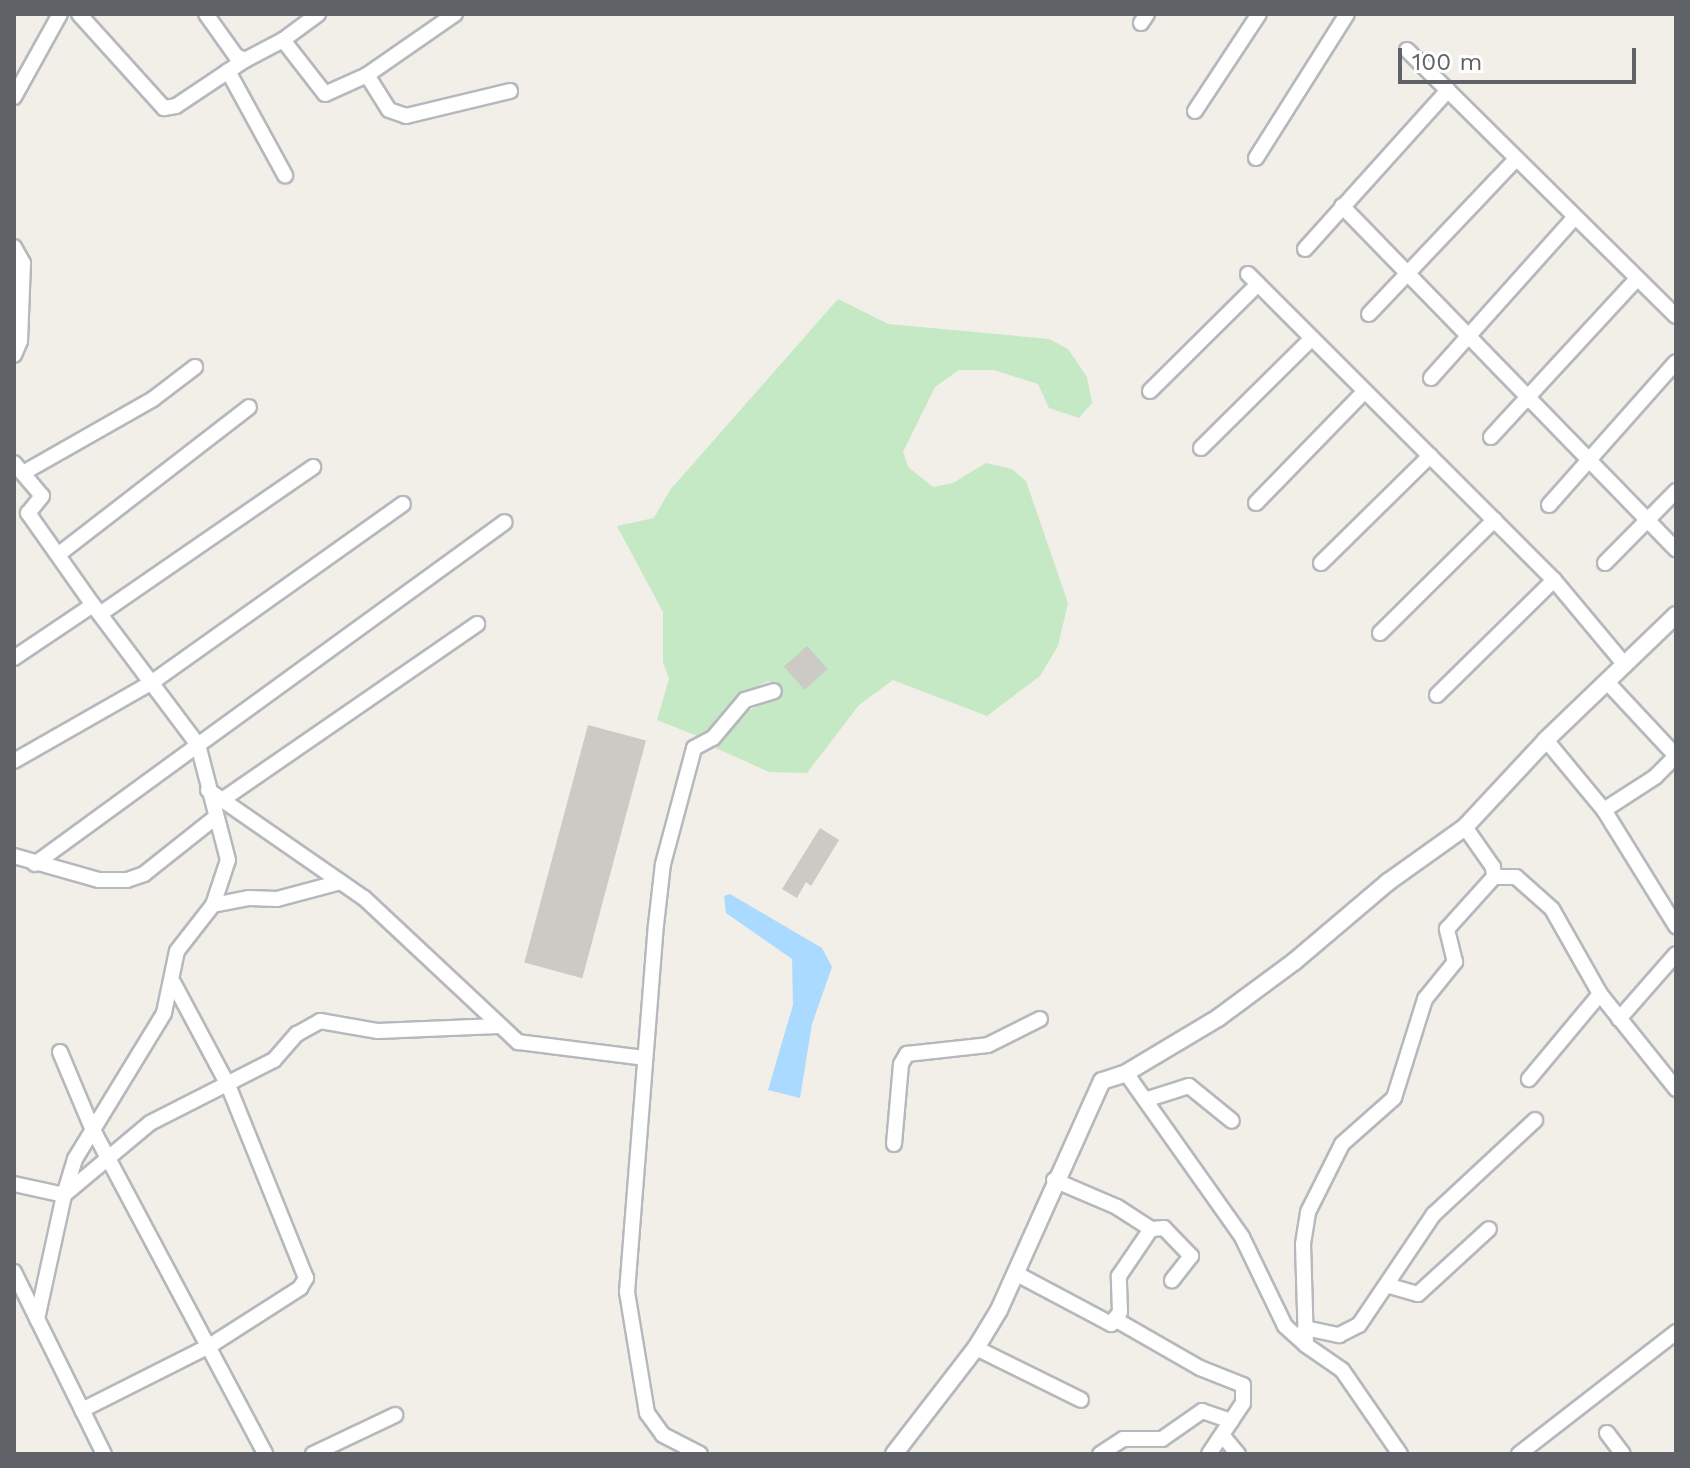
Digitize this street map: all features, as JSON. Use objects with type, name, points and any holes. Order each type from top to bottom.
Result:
[{"type":"street","points":[[14,97],[60,14]]},
{"type":"street","points":[[79,14],[164,108],[283,40],[318,14]]},
{"type":"street","points":[[206,14],[236,56],[245,60]]},
{"type":"street","points":[[283,40],[325,94],[367,75],[455,14]]},
{"type":"street","points":[[1195,111],[1259,14]]},
{"type":"street","points":[[1256,158],[1347,14]]},
{"type":"street","points":[[1407,50],[1573,219],[1676,316]]},
{"type":"street","points":[[228,71],[285,175]]},
{"type":"street","points":[[367,75],[389,110],[406,116],[510,91]]},
{"type":"street","points":[[1305,249],[1448,90]]},
{"type":"street","points":[[1369,314],[1515,160]]},
{"type":"street","points":[[1342,206],[1676,549]]},
{"type":"street","points":[[1431,378],[1573,219]]},
{"type":"street","points":[[14,247],[23,263],[20,341],[14,355]]},
{"type":"street","points":[[1150,391],[1253,279],[1554,580],[1625,665]]},
{"type":"street","points":[[1491,437],[1637,279]]},
{"type":"street","points":[[1201,448],[1312,338]]},
{"type":"street","points":[[1549,505],[1676,362]]},
{"type":"street","points":[[37,1319],[64,1195],[92,1128],[164,1013],[174,984],[177,951],[213,905],[228,860],[198,745],[28,513],[42,496],[19,468],[153,399],[195,367]]},
{"type":"street","points":[[1256,503],[1365,391]]},
{"type":"street","points":[[59,554],[249,407]]},
{"type":"street","points":[[1321,563],[1430,456]]},
{"type":"street","points":[[14,658],[97,609],[313,467]]},
{"type":"street","points":[[1605,563],[1676,491]]},
{"type":"street","points":[[14,761],[151,683],[403,504]]},
{"type":"street","points":[[1380,633],[1494,520]]},
{"type":"street","points":[[35,864],[505,522]]},
{"type":"street","points":[[1437,695],[1554,580]]},
{"type":"street","points":[[894,1454],[976,1348],[1015,1273],[1054,1180],[1102,1081],[1126,1073],[1269,981],[1388,882],[1465,827],[1546,740],[1675,618]]},
{"type":"street","points":[[222,800],[477,624]]},
{"type":"street","points":[[1604,810],[1655,777],[1676,756],[1608,683]]},
{"type":"street","points":[[700,1454],[663,1435],[647,1413],[631,1329],[625,1271],[663,864],[694,748],[713,738],[745,700],[774,691]]},
{"type":"street","points":[[1546,740],[1604,810],[1676,926]]},
{"type":"street","points":[[208,790],[377,910],[498,1026],[528,1045],[645,1058]]},
{"type":"street","points":[[14,856],[99,880],[127,880],[144,874],[216,817]]},
{"type":"street","points":[[1306,1345],[1303,1244],[1308,1212],[1342,1144],[1394,1098],[1425,999],[1455,962],[1447,929],[1494,877],[1493,867],[1465,827]]},
{"type":"street","points":[[1494,877],[1516,877],[1552,909],[1600,994],[1676,1089]]},
{"type":"street","points":[[213,905],[249,898],[277,899],[341,882]]},
{"type":"street","points":[[1619,1019],[1676,954]]},
{"type":"street","points":[[82,1410],[211,1345],[300,1288],[306,1278],[229,1087],[174,984]]},
{"type":"street","points":[[1529,1079],[1600,994]]},
{"type":"street","points":[[894,1144],[901,1064],[907,1054],[988,1045],[1040,1019]]},
{"type":"street","points":[[64,1195],[150,1123],[229,1087],[274,1060],[297,1034],[320,1021],[378,1031],[498,1026]]},
{"type":"street","points":[[60,1052],[92,1128],[211,1345],[265,1454]]},
{"type":"street","points":[[1126,1073],[1148,1099],[1242,1237],[1285,1326],[1342,1370],[1400,1454]]},
{"type":"street","points":[[1148,1099],[1189,1086],[1232,1121]]},
{"type":"street","points":[[1305,1328],[1350,1332],[1442,1205],[1535,1120]]},
{"type":"street","points":[[1054,1180],[1117,1207],[1151,1229],[1164,1228],[1191,1256],[1172,1280]]},
{"type":"street","points":[[14,1184],[64,1195]]},
{"type":"street","points":[[1118,1321],[1119,1276],[1151,1229]]},
{"type":"street","points":[[1386,1285],[1418,1294],[1489,1229]]},
{"type":"street","points":[[14,1272],[104,1454]]},
{"type":"street","points":[[1015,1273],[1103,1322],[1118,1321],[1200,1368],[1243,1385],[1243,1403],[1209,1454]]},
{"type":"street","points":[[1519,1454],[1676,1332]]},
{"type":"street","points":[[976,1348],[1081,1400]]},
{"type":"street","points":[[1100,1454],[1123,1439],[1162,1439],[1202,1411],[1231,1421]]},
{"type":"street","points":[[313,1454],[344,1447],[395,1415]]},
{"type":"street","points":[[1607,1433],[1623,1454]]},
{"type":"street","points":[[1222,1435],[1238,1454]]},
{"type":"green space","points":[[838,299],[888,324],[1049,339],[1068,349],[1087,377],[1092,403],[1079,418],[1049,408],[1038,384],[994,370],[959,370],[935,387],[903,452],[908,467],[933,487],[953,483],[986,463],[1012,469],[1026,481],[1068,603],[1058,646],[1040,676],[987,716],[893,680],[859,705],[807,773],[769,772],[716,748],[748,711],[782,694],[781,686],[768,681],[758,686],[700,737],[657,720],[669,679],[663,662],[663,612],[617,526],[654,518],[670,490]]},
{"type":"water","points":[[730,894],[822,948],[832,967],[812,1024],[800,1098],[768,1090],[793,1005],[792,959],[726,913],[724,896]]},
{"type":"building","points":[[807,646],[828,669],[805,690],[784,667]]},
{"type":"building","points":[[588,725],[646,741],[582,978],[524,963]]},
{"type":"building","points":[[820,828],[839,840],[811,886],[806,882],[797,898],[782,889]]}]
